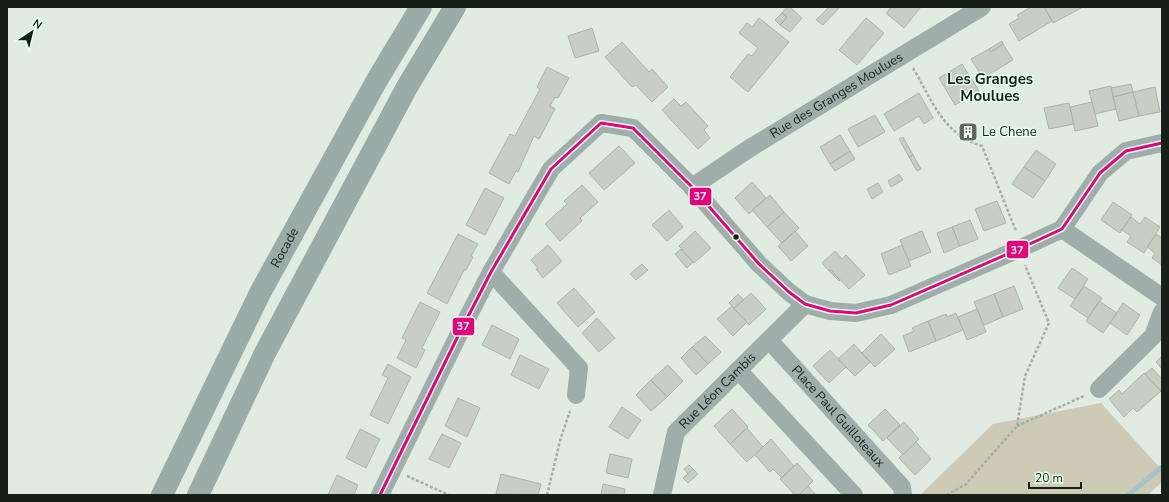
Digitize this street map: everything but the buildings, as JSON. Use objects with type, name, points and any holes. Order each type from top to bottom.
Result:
[{"type":"highway","name":"Rocade","points":[[162,495],[260,293],[377,80],[421,7]]},
{"type":"highway","points":[[198,495],[265,353],[406,87],[455,7]]},
{"type":"street","name":"Rue des Granges Moulues","points":[[692,187],[750,148],[982,7]]},
{"type":"street","points":[[380,495],[491,272],[551,168],[601,123],[633,128],[692,187],[759,264],[788,292],[805,304],[830,311],[856,314],[891,305],[1062,229],[1100,173],[1126,152],[1162,143]]},
{"type":"street","points":[[1062,229],[1162,297]]},
{"type":"street","points":[[491,272],[579,368],[576,395]]},
{"type":"street","name":"Rue Léon Cambis","points":[[662,495],[676,432],[805,304]]},
{"type":"street","points":[[1099,389],[1153,336],[1162,312]]},
{"type":"street","name":"Place Paul Guilloteaux","points":[[769,340],[902,487],[903,495]]},
{"type":"street","points":[[738,370],[854,495]]},
{"type":"path","points":[[904,54],[951,130],[971,143],[982,146],[1048,323],[1025,376],[1017,426]]},
{"type":"path","points":[[947,495],[966,484],[1017,426],[1099,389]]},
{"type":"path","points":[[547,495],[561,437],[576,395]]},
{"type":"path","points":[[392,470],[449,495]]},
{"type":"shaded area","points":[[1101,403],[1162,470],[1162,482],[1148,495],[920,495],[993,424]]},
{"type":"waterway","points":[[1128,495],[1162,467]]},
{"type":"transit line","name":"37","points":[[380,495],[491,272],[551,169],[601,123],[633,128],[692,187],[759,264],[789,292],[805,304],[830,311],[856,313],[891,305],[1062,229],[1100,173],[1126,151],[1162,143]]},
{"type":"place","name":"Le Chene","points":[[968,132]]},
{"type":"district","name":"Les Granges Moulues","points":[[990,88]]}]
